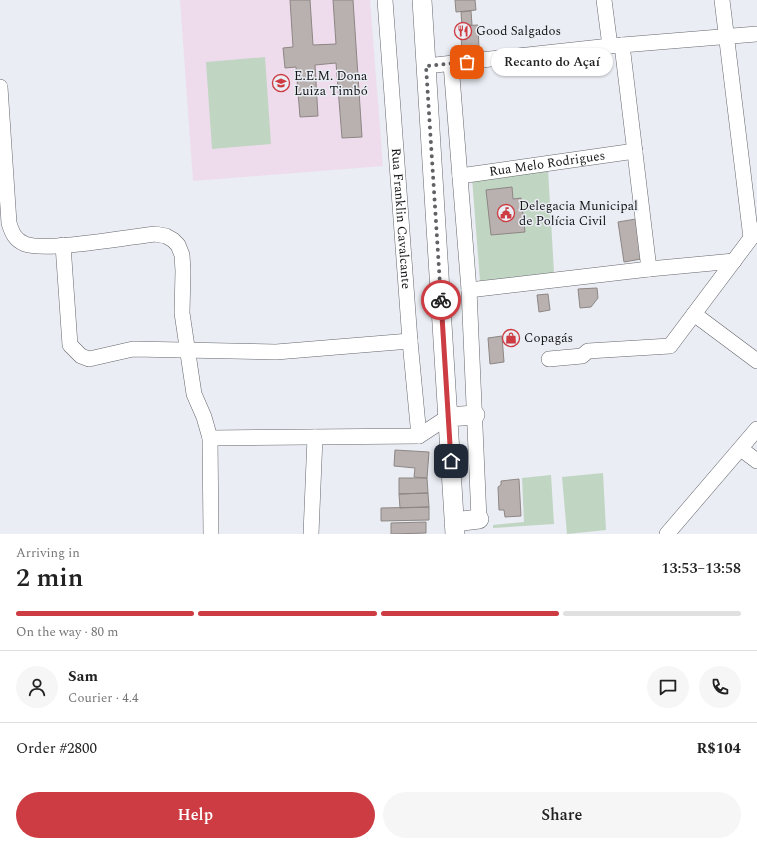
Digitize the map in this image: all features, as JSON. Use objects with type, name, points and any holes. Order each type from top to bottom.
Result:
[{"type":"main road","points":[[422,0],[455,528],[479,519]]},
{"type":"main road","points":[[448,417],[475,415]]},
{"type":"street","name":"Rua Franklin Cavalcante","points":[[385,0],[410,341],[419,436]]},
{"type":"street","points":[[604,0],[616,46],[635,151],[649,268]]},
{"type":"street","points":[[548,359],[582,356],[588,351],[670,346],[754,234],[722,0]]},
{"type":"street","points":[[426,66],[616,46],[757,34]]},
{"type":"street","points":[[451,64],[469,290],[479,519]]},
{"type":"street","points":[[0,87],[9,223],[12,232],[17,239],[26,244],[45,246],[155,234],[166,236],[178,245],[182,255],[183,271],[182,313],[194,394],[204,417],[210,438],[211,534]]},
{"type":"street","name":"Rua Melo Rodrigues","points":[[460,176],[635,151]]},
{"type":"street","points":[[63,245],[70,345],[73,350],[89,359],[134,349],[276,352],[410,341]]},
{"type":"street","points":[[469,290],[649,268],[734,261]]},
{"type":"street","points":[[694,314],[757,361]]},
{"type":"street","points":[[210,438],[419,436],[448,417]]},
{"type":"street","points":[[667,534],[757,429]]},
{"type":"street","points":[[312,534],[315,437]]},
{"type":"street","points":[[741,449],[757,461]]},
{"type":"shaded area","name":"E.E.M. Dona Luiza Timbó","points":[[180,0],[370,0],[383,166],[193,181]]},
{"type":"green space","points":[[265,57],[271,144],[212,149],[206,62]]},
{"type":"green space","points":[[548,169],[554,273],[480,281],[472,178]]},
{"type":"green space","points":[[603,473],[606,530],[567,534],[562,477]]},
{"type":"green space","points":[[551,475],[554,524],[493,528],[493,525],[524,522],[522,478]]},
{"type":"building","points":[[290,0],[310,0],[313,45],[336,44],[333,0],[353,0],[362,137],[342,138],[336,63],[315,65],[318,116],[300,117],[296,67],[285,68],[283,48],[293,47]]},
{"type":"building","points":[[455,0],[475,0],[476,10],[456,12]]},
{"type":"building","points":[[471,11],[472,25],[462,26],[461,12]]},
{"type":"building","points":[[478,25],[479,48],[462,49],[460,26]]},
{"type":"building","name":"Delegacia Municipal de Polícia Civil","points":[[512,187],[513,199],[521,198],[525,232],[491,235],[486,190]]},
{"type":"building","points":[[636,219],[641,259],[624,262],[618,222]]},
{"type":"building","points":[[597,288],[598,298],[591,307],[580,308],[578,289]]},
{"type":"building","points":[[548,294],[550,310],[539,312],[537,295]]},
{"type":"building","points":[[502,336],[504,362],[490,364],[488,338]]},
{"type":"building","points":[[395,450],[429,452],[427,478],[414,477],[415,468],[394,466]]},
{"type":"building","points":[[399,478],[427,478],[428,493],[399,494]]},
{"type":"building","points":[[519,479],[521,516],[505,517],[504,510],[499,510],[498,487],[501,485],[501,481]]},
{"type":"building","points":[[428,493],[429,507],[400,508],[399,494]]},
{"type":"building","points":[[429,507],[429,520],[381,521],[381,508]]},
{"type":"building","points":[[426,522],[426,533],[391,534],[391,523]]},
{"type":"way so far","points":[[441,300],[426,66],[467,62]]},
{"type":"place","name":"Good Salgados","points":[[463,31]]},
{"type":"place","name":"Recanto do Açaí","points":[[467,62]]},
{"type":"place","name":"E.E.M. Dona Luiza Timbó","points":[[281,83]]},
{"type":"place","name":"Delegacia Municipal de Polícia Civil","points":[[506,213]]},
{"type":"place","name":"Copagás","points":[[511,338]]},
{"type":"route","points":[[441,300],[451,461]]}]
